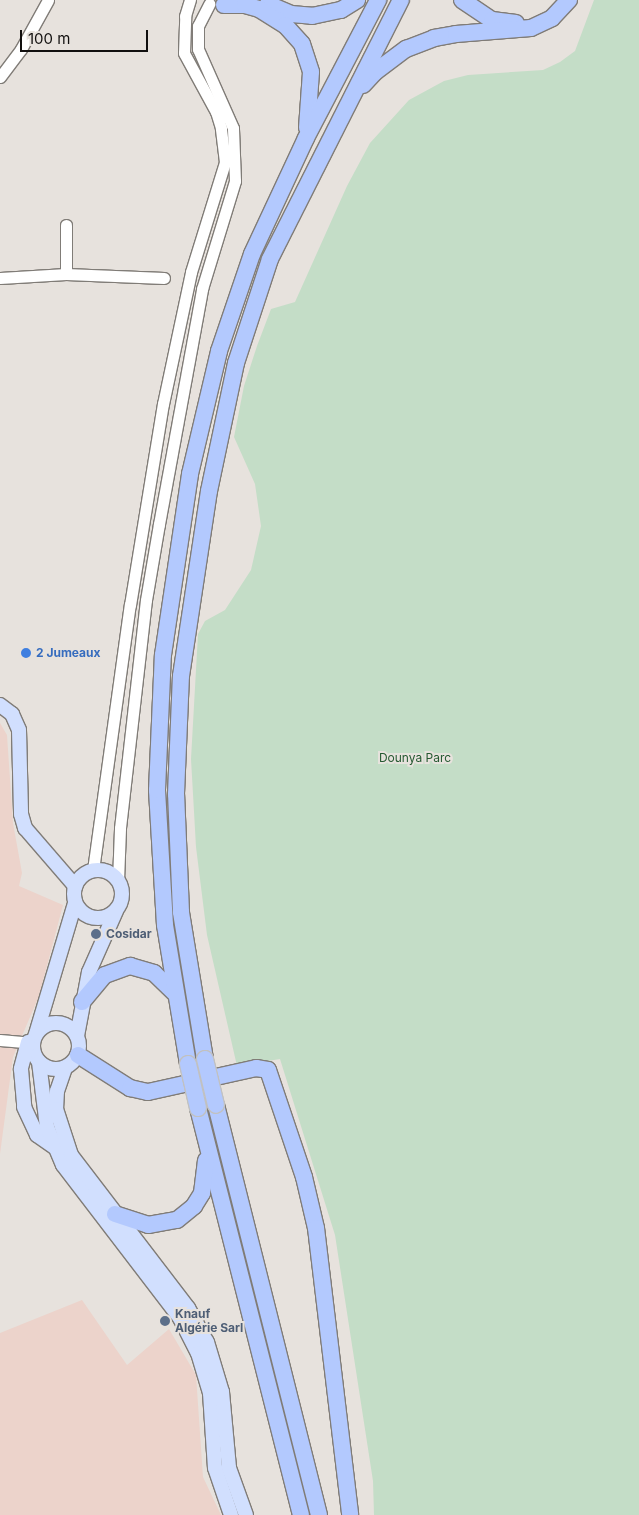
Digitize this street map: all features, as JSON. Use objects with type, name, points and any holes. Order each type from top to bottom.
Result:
[{"type":"highway","points":[[280,16],[327,14],[357,0]]},
{"type":"highway","points":[[301,1515],[198,1108],[174,992],[159,865],[157,790],[159,700],[170,601],[197,439],[219,351],[252,254],[306,138],[378,0]]},
{"type":"highway","points":[[319,1515],[205,1059],[186,951],[176,833],[177,735],[186,637],[215,459],[245,331],[285,224],[401,0]]},
{"type":"highway","points":[[462,0],[492,20],[518,23],[534,18],[559,0]]},
{"type":"highway","points":[[346,103],[375,72],[406,49],[434,38],[456,34],[531,28],[552,18],[570,0]]},
{"type":"highway","points":[[216,2],[245,5],[260,3],[280,16],[297,38],[309,60],[311,83],[306,138]]},
{"type":"highway","points":[[82,1002],[105,975],[130,966],[149,970],[174,992]]},
{"type":"highway","points":[[78,1055],[130,1088],[148,1092],[256,1068],[268,1070],[304,1177],[316,1228],[350,1515]]},
{"type":"highway","points":[[115,1214],[141,1224],[156,1225],[177,1220],[189,1211],[204,1186],[206,1140]]},
{"type":"main road","points":[[0,706],[12,714],[19,730],[20,799],[25,828],[30,837],[58,864],[75,886],[75,903],[33,1040],[21,1069],[24,1108],[37,1135],[54,1147]]},
{"type":"main road","points":[[58,864],[89,872],[105,871],[118,881],[122,896],[94,958],[82,1002],[77,1036],[78,1055],[64,1068],[56,1099],[62,1135],[77,1164],[188,1308],[207,1342],[222,1392],[229,1468],[246,1515]]},
{"type":"main road","points":[[75,886],[89,872]]},
{"type":"main road","points":[[75,903],[91,918],[107,917],[116,911]]},
{"type":"main road","points":[[33,1040],[44,1026],[54,1023],[70,1027],[77,1036]]},
{"type":"main road","points":[[33,1040],[39,1062],[45,1118],[54,1147],[69,1174],[157,1286],[193,1341],[207,1379],[215,1468],[231,1515]]},
{"type":"main road","points":[[39,1062],[48,1068],[64,1068]]},
{"type":"street","points":[[89,872],[163,404],[191,272],[225,162],[221,128],[216,112],[184,53],[185,16],[190,0]]},
{"type":"street","points":[[0,77],[22,49],[46,2]]},
{"type":"street","points":[[118,881],[120,828],[145,609],[158,524],[202,289],[235,181],[233,128],[198,49],[198,26],[216,2]]},
{"type":"street","points":[[66,225],[66,274]]},
{"type":"street","points":[[0,278],[66,274],[164,278]]},
{"type":"street","points":[[0,1040],[33,1040]]},
{"type":"shaded area","points":[[0,723],[7,735],[13,823],[22,873],[19,886],[63,905],[39,996],[13,1057],[0,1154]]},
{"type":"shaded area","points":[[82,1300],[127,1365],[169,1329],[196,1375],[203,1477],[221,1515],[0,1515],[0,1333]]},
{"type":"green space","name":"Dounya Parc","points":[[594,0],[639,0],[639,1515],[374,1515],[373,1481],[335,1235],[280,1059],[237,1066],[207,935],[196,847],[191,759],[198,634],[205,621],[225,610],[251,570],[261,526],[255,484],[234,437],[244,386],[257,346],[271,309],[295,302],[347,186],[370,143],[409,100],[444,81],[468,75],[543,70],[560,62],[575,51]]},
{"type":"place","name":"2 Jumeaux","points":[[26,653]]},
{"type":"place","name":"Cosidar","points":[[96,934]]},
{"type":"place","name":"Knauf Algérie Sarl","points":[[165,1321]]}]
